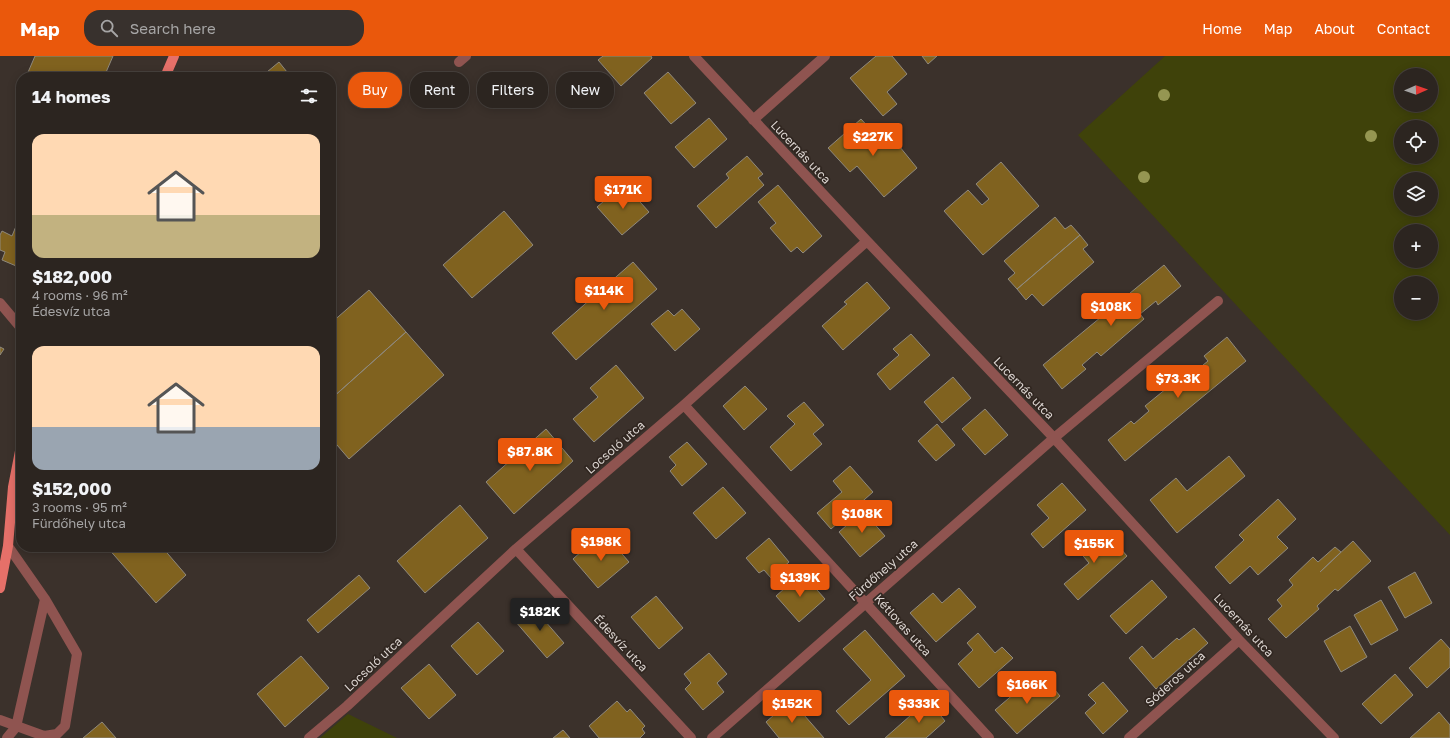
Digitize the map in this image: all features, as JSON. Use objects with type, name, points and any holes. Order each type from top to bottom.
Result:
[{"type":"main road","points":[[167,72],[174,56]]},
{"type":"main road","points":[[0,588],[8,546],[13,486],[16,471]]},
{"type":"street","name":"Lucernás utca","points":[[694,56],[866,241],[1054,438],[1239,640],[1334,738]]},
{"type":"street","points":[[753,120],[825,56]]},
{"type":"street","name":"Locsoló utca","points":[[309,738],[347,706],[516,549],[684,405],[866,241]]},
{"type":"street","name":"Fürdőhely utca","points":[[712,738],[1054,438],[1218,302]]},
{"type":"street","points":[[0,303],[16,322]]},
{"type":"street","name":"Kétlovas utca","points":[[684,405],[988,738]]},
{"type":"street","points":[[0,720],[44,736],[57,734],[65,726],[77,654],[46,599],[8,546]]},
{"type":"street","name":"Édesvíz utca","points":[[516,549],[691,738]]},
{"type":"street","points":[[7,738],[16,727],[46,599]]},
{"type":"street","name":"Sóderos utca","points":[[1129,738],[1239,640]]},
{"type":"shaded area","points":[[1165,56],[1450,56],[1450,535],[1078,135]]},
{"type":"shaded area","points":[[348,714],[397,738],[320,738]]},
{"type":"building","points":[[35,56],[113,56],[106,72],[28,72]]},
{"type":"building","points":[[603,56],[651,56],[652,58],[621,86],[614,78],[614,72],[609,72],[598,60]]},
{"type":"building","points":[[876,56],[892,56],[907,74],[887,92],[897,104],[883,116],[850,78]]},
{"type":"building","points":[[922,56],[937,56],[928,64]]},
{"type":"building","points":[[279,62],[287,72],[267,72]]},
{"type":"building","points":[[668,72],[696,103],[671,124],[644,93]]},
{"type":"building","points":[[709,118],[727,139],[694,168],[675,147]]},
{"type":"building","points":[[861,119],[883,143],[891,136],[917,168],[884,197],[857,166],[850,172],[828,148]]},
{"type":"building","points":[[747,156],[763,174],[758,178],[764,185],[716,228],[697,206],[729,178],[726,174]]},
{"type":"building","points":[[1001,162],[1039,206],[983,255],[944,211],[968,190],[982,205],[989,199],[976,184]]},
{"type":"building","points":[[624,184],[649,212],[622,235],[597,207]]},
{"type":"building","points":[[778,185],[822,236],[803,253],[797,247],[791,252],[770,228],[776,223],[758,202]]},
{"type":"building","points":[[504,211],[533,245],[472,298],[443,265]]},
{"type":"building","points":[[1055,217],[1065,229],[1071,225],[1080,235],[1017,289],[1008,279],[1015,273],[1004,261]]},
{"type":"building","points":[[16,226],[16,266],[2,260],[5,252],[0,250],[0,235],[2,231],[12,236]]},
{"type":"building","points":[[1080,235],[1088,245],[1083,249],[1094,262],[1043,306],[1032,294],[1026,300],[1017,289]]},
{"type":"building","points":[[633,262],[657,289],[576,360],[552,333]]},
{"type":"building","points":[[1164,265],[1181,286],[1158,305],[1156,301],[1140,314],[1144,319],[1101,356],[1097,352],[1082,365],[1086,369],[1062,389],[1043,365]]},
{"type":"building","points":[[867,282],[890,308],[843,350],[822,326],[847,304],[844,302]]},
{"type":"building","points":[[369,290],[406,332],[336,395],[336,319]]},
{"type":"building","points":[[682,309],[700,329],[675,351],[651,324],[668,310],[674,316]]},
{"type":"building","points":[[406,332],[444,375],[349,459],[336,444],[336,395]]},
{"type":"building","points":[[911,334],[930,355],[890,390],[877,374],[899,355],[893,349]]},
{"type":"building","points":[[1227,337],[1246,361],[1125,461],[1108,440],[1131,421],[1134,424],[1149,411],[1145,406],[1189,370],[1192,374],[1208,361],[1204,356]]},
{"type":"building","points":[[0,347],[4,349],[0,355]]},
{"type":"building","points":[[616,365],[644,398],[594,442],[573,419],[598,397],[590,388]]},
{"type":"building","points":[[953,377],[971,398],[942,423],[924,402]]},
{"type":"building","points":[[745,386],[767,409],[744,430],[723,406]]},
{"type":"building","points":[[804,402],[824,425],[813,434],[822,444],[791,471],[770,447],[795,424],[787,416]]},
{"type":"building","points":[[985,409],[1008,435],[985,455],[962,429]]},
{"type":"building","points":[[937,424],[955,445],[936,461],[918,441]]},
{"type":"building","points":[[546,429],[573,461],[514,514],[486,482]]},
{"type":"building","points":[[687,442],[707,464],[682,486],[670,471],[676,465],[669,457]]},
{"type":"building","points":[[1229,456],[1245,476],[1177,533],[1150,500],[1176,478],[1187,491]]},
{"type":"building","points":[[850,466],[873,492],[831,529],[817,513],[842,492],[833,481]]},
{"type":"building","points":[[1062,483],[1086,510],[1043,548],[1031,534],[1049,518],[1037,505]]},
{"type":"building","points":[[723,487],[746,513],[716,539],[693,513]]},
{"type":"building","points":[[1278,499],[1296,519],[1277,537],[1288,548],[1258,575],[1250,566],[1230,584],[1215,567],[1244,540],[1239,535]]},
{"type":"building","points":[[460,505],[488,538],[425,593],[397,561]]},
{"type":"building","points":[[863,511],[885,536],[860,557],[839,532]]},
{"type":"building","points":[[1091,530],[1106,548],[1114,541],[1127,556],[1078,600],[1064,584],[1089,563],[1074,545]]},
{"type":"building","points":[[769,538],[789,562],[771,578],[764,570],[759,573],[746,558]]},
{"type":"building","points":[[610,540],[629,562],[598,588],[573,559],[593,541],[600,549]]},
{"type":"building","points":[[1353,541],[1371,561],[1338,591],[1335,589],[1317,606],[1319,609],[1286,638],[1268,619],[1282,606],[1277,600],[1293,585],[1289,580],[1313,557],[1318,562],[1335,547],[1341,552],[1320,572]]},
{"type":"building","points":[[111,552],[166,552],[186,575],[156,603]]},
{"type":"building","points":[[1415,572],[1432,603],[1405,618],[1388,587]]},
{"type":"building","points":[[802,573],[825,599],[799,622],[776,596]]},
{"type":"building","points":[[359,575],[370,588],[318,633],[307,620]]},
{"type":"building","points":[[1152,580],[1167,597],[1126,634],[1110,616]]},
{"type":"building","points":[[959,588],[976,607],[936,642],[910,613],[933,593],[942,603]]},
{"type":"building","points":[[656,596],[683,628],[659,649],[631,617]]},
{"type":"building","points":[[1381,600],[1398,630],[1371,645],[1354,615]]},
{"type":"building","points":[[532,606],[564,643],[547,658],[515,621]]},
{"type":"building","points":[[478,622],[504,651],[477,675],[451,646]]},
{"type":"building","points":[[1350,626],[1367,657],[1341,672],[1324,641]]},
{"type":"building","points":[[1194,628],[1208,643],[1156,689],[1129,658],[1142,646],[1153,659],[1177,638],[1179,640]]},
{"type":"building","points":[[865,630],[905,676],[849,725],[836,711],[871,680],[843,649]]},
{"type":"building","points":[[978,633],[995,653],[1002,647],[1013,658],[979,688],[958,664],[973,650],[967,643]]},
{"type":"building","points":[[1441,639],[1450,649],[1450,667],[1427,688],[1409,668]]},
{"type":"building","points":[[709,653],[727,674],[717,683],[724,692],[703,710],[685,689],[691,683],[684,674]]},
{"type":"building","points":[[301,656],[329,688],[285,727],[257,694]]},
{"type":"building","points":[[429,664],[456,695],[429,719],[401,688]]},
{"type":"building","points":[[1395,674],[1413,695],[1381,724],[1362,704]]},
{"type":"building","points":[[1044,677],[1060,696],[1017,734],[995,710],[1022,687],[1027,692]]},
{"type":"building","points":[[1103,682],[1128,711],[1103,734],[1085,713],[1096,703],[1088,695]]},
{"type":"building","points":[[791,700],[824,738],[779,738],[766,722]]},
{"type":"building","points":[[928,700],[945,721],[926,738],[885,738]]},
{"type":"building","points":[[617,701],[627,712],[630,709],[645,726],[642,729],[645,733],[640,738],[599,738],[589,726]]},
{"type":"building","points":[[1439,712],[1450,725],[1450,738],[1410,738]]},
{"type":"building","points":[[102,722],[116,738],[83,738]]},
{"type":"building","points":[[563,730],[570,738],[553,738]]}]
